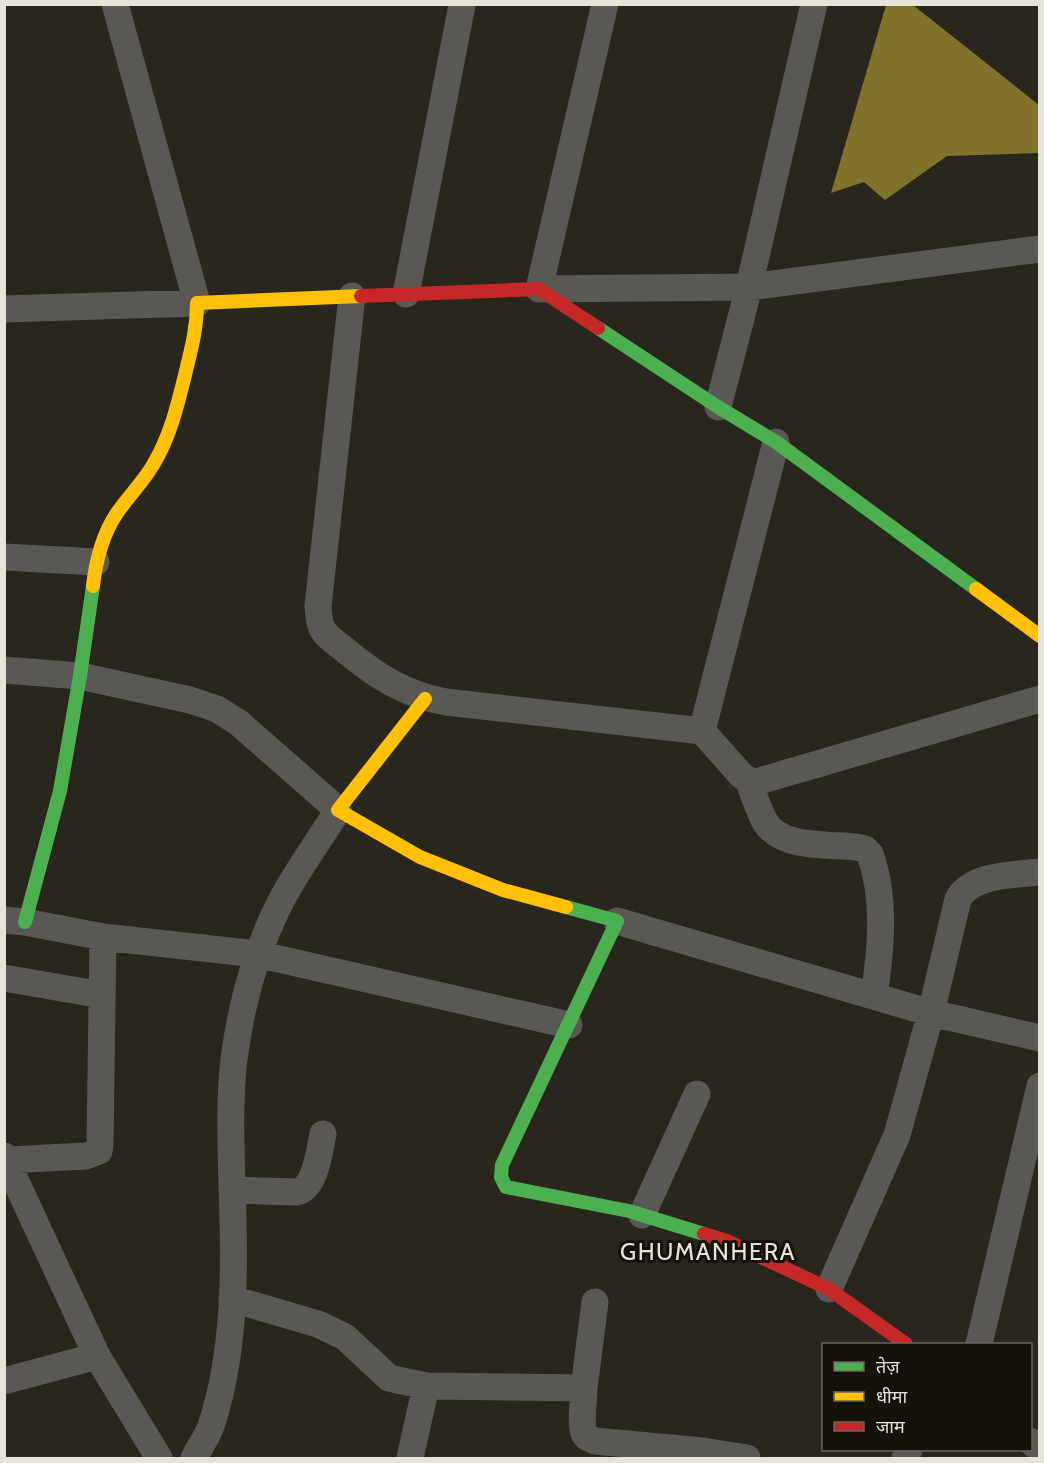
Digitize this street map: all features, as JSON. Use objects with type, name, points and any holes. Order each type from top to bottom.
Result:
[{"type":"street","points":[[115,4],[197,303],[197,326],[176,412],[166,442],[152,468],[116,514],[104,536],[96,562],[80,676],[60,791],[15,921],[103,937],[257,954],[569,1025]]},
{"type":"street","points":[[539,289],[605,4]]},
{"type":"street","points":[[718,407],[749,287],[814,4]]},
{"type":"street","points":[[406,294],[462,5]]},
{"type":"street","points":[[4,309],[539,289],[749,287],[1040,249]]},
{"type":"street","points":[[539,289],[718,407],[776,442],[1040,636]]},
{"type":"street","points":[[352,296],[319,621],[322,630],[368,669],[395,687],[425,699],[702,731],[741,775],[756,782],[1040,699]]},
{"type":"street","points":[[702,731],[776,442]]},
{"type":"street","points":[[4,557],[96,562]]},
{"type":"street","points":[[4,669],[80,676],[190,700],[217,709],[239,723],[338,810],[430,861],[503,890],[931,1013],[1040,1038]]},
{"type":"street","points":[[194,1458],[210,1428],[225,1367],[232,1299],[233,1190],[230,1121],[234,1060],[244,1001],[257,954],[279,905],[338,810],[425,699]]},
{"type":"street","points":[[748,780],[765,822],[774,833],[800,842],[856,847],[865,849],[870,854],[879,898],[881,928],[874,996]]},
{"type":"street","points":[[829,1290],[897,1135],[931,1013],[958,899],[963,890],[972,884],[1002,876],[1040,872]]},
{"type":"street","points":[[617,921],[502,1165],[501,1177],[506,1187],[642,1215],[727,1241],[829,1290],[905,1343]]},
{"type":"street","points":[[103,937],[99,1151],[86,1156],[6,1158],[97,1356],[159,1458]]},
{"type":"street","points":[[4,978],[102,995]]},
{"type":"street","points":[[979,1343],[1040,1086]]},
{"type":"street","points":[[642,1215],[697,1094]]},
{"type":"street","points":[[233,1190],[304,1190],[311,1182],[323,1134]]},
{"type":"street","points":[[232,1299],[318,1324],[345,1337],[389,1378],[426,1386],[584,1388]]},
{"type":"street","points":[[595,1302],[584,1388],[583,1425],[584,1433],[588,1438],[595,1441],[703,1455],[747,1458]]},
{"type":"street","points":[[4,1381],[97,1356]]},
{"type":"street","points":[[411,1458],[426,1386]]},
{"type":"shaded area","points":[[886,5],[913,5],[1039,105],[1039,153],[947,156],[885,200],[864,182],[831,193]]},
{"type":"traffic: fast","points":[[598,328],[718,407],[776,442],[976,589]]},
{"type":"traffic: fast","points":[[25,922],[60,791],[93,586]]},
{"type":"traffic: fast","points":[[566,907],[617,921],[502,1165],[501,1177],[506,1187],[629,1211],[704,1234]]},
{"type":"traffic: slow","points":[[93,586],[98,557],[107,530],[153,465],[168,433],[191,348],[197,303],[361,296]]},
{"type":"traffic: slow","points":[[976,589],[1040,636]]},
{"type":"traffic: slow","points":[[425,699],[338,810],[420,857],[503,890],[566,907]]},
{"type":"traffic: jam","points":[[361,296],[539,289],[598,328]]},
{"type":"traffic: jam","points":[[704,1234],[727,1241],[829,1289],[905,1343]]},
{"type":"district","name":"GHUMANHERA","points":[[708,1252]]}]
